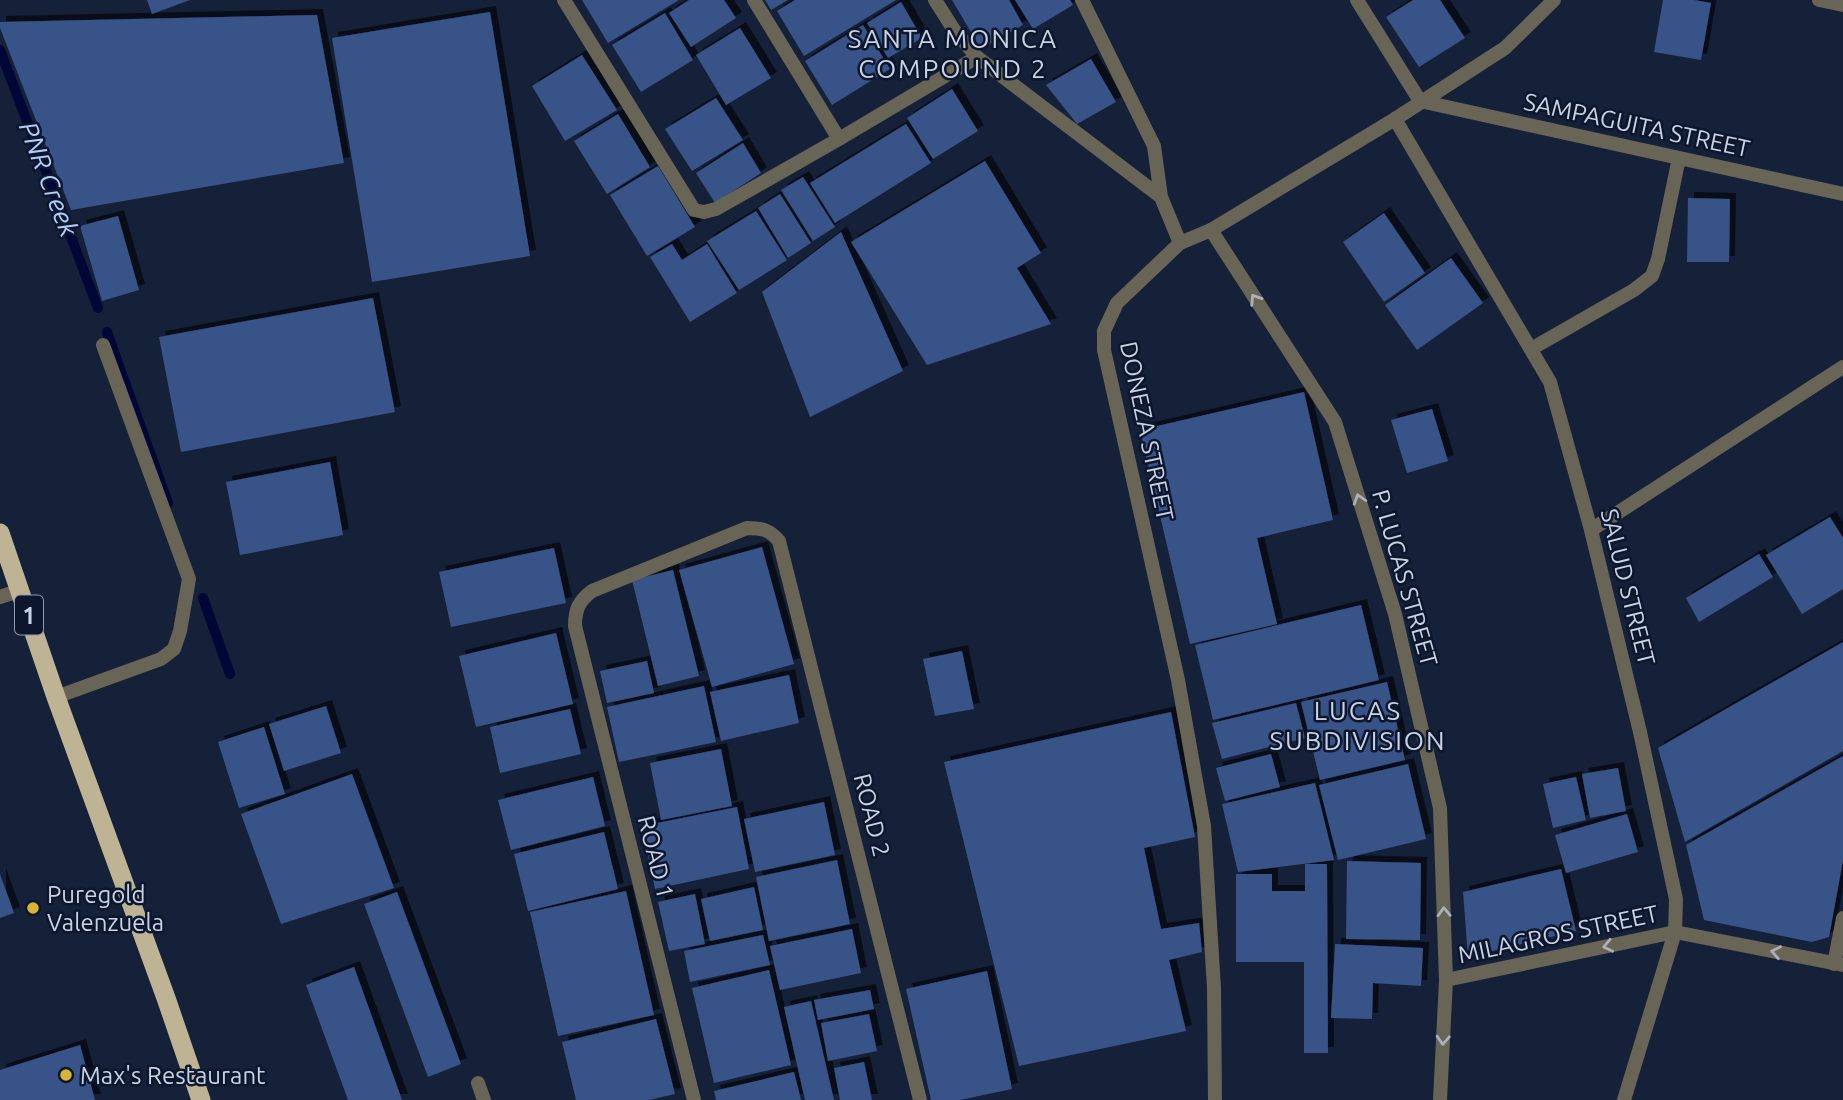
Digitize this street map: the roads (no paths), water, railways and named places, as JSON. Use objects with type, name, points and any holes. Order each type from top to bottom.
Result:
[{"type":"highway","name":"1","points":[[0,533],[201,1100]]},
{"type":"street","points":[[564,0],[694,210],[704,212],[716,209],[977,57]]},
{"type":"street","points":[[754,0],[839,139]]},
{"type":"street","points":[[936,0],[954,30],[977,57],[1161,197]]},
{"type":"street","points":[[1082,0],[1154,146],[1161,197],[1180,243]]},
{"type":"street","points":[[1357,0],[1420,101]]},
{"type":"street","name":"DONEZA STREET","points":[[1215,1100],[1214,988],[1204,826],[1178,680],[1104,350],[1104,331],[1117,303],[1180,243],[1211,230],[1395,119],[1506,48],[1555,0]]},
{"type":"street","points":[[1820,0],[1843,5]]},
{"type":"street","name":"SAMPAGUITA STREET","points":[[1420,101],[1843,194]]},
{"type":"street","name":"SALUD STREET","points":[[1395,119],[1550,382],[1591,530],[1640,732],[1676,899],[1675,932],[1624,1100]]},
{"type":"street","points":[[1531,349],[1634,290],[1652,276],[1679,158]]},
{"type":"street","name":"P. LUCAS STREET","points":[[1211,230],[1335,422],[1395,614],[1440,808],[1446,980],[1440,1100]]},
{"type":"street","points":[[56,697],[161,659],[174,649],[189,579],[103,345]]},
{"type":"street","points":[[1591,530],[1843,367]]},
{"type":"street","name":"ROAD 1","points":[[694,1100],[575,626],[575,612],[580,600],[592,591],[747,528],[761,528],[772,532],[779,541]]},
{"type":"street","name":"ROAD 2","points":[[779,541],[920,1100]]},
{"type":"street","points":[[0,597],[21,590]]},
{"type":"street","points":[[1839,965],[1843,918]]},
{"type":"street","name":"MILAGROS STREET","points":[[1446,980],[1675,932],[1839,965]]},
{"type":"street","points":[[478,1083],[484,1100]]},
{"type":"waterway","name":"PNR Creek","points":[[0,50],[98,308]]},
{"type":"waterway","name":"PNR Creek","points":[[107,332],[168,503]]},
{"type":"waterway","name":"PNR Creek","points":[[203,598],[230,674]]},
{"type":"place","name":"Puregold Valenzuela","points":[[33,908]]},
{"type":"place","name":"Max's Restaurant","points":[[66,1075]]},
{"type":"district","name":"SANTA MONICA COMPOUND 2","points":[[953,53]]},
{"type":"district","name":"LUCAS SUBDIVISION","points":[[1358,725]]}]
